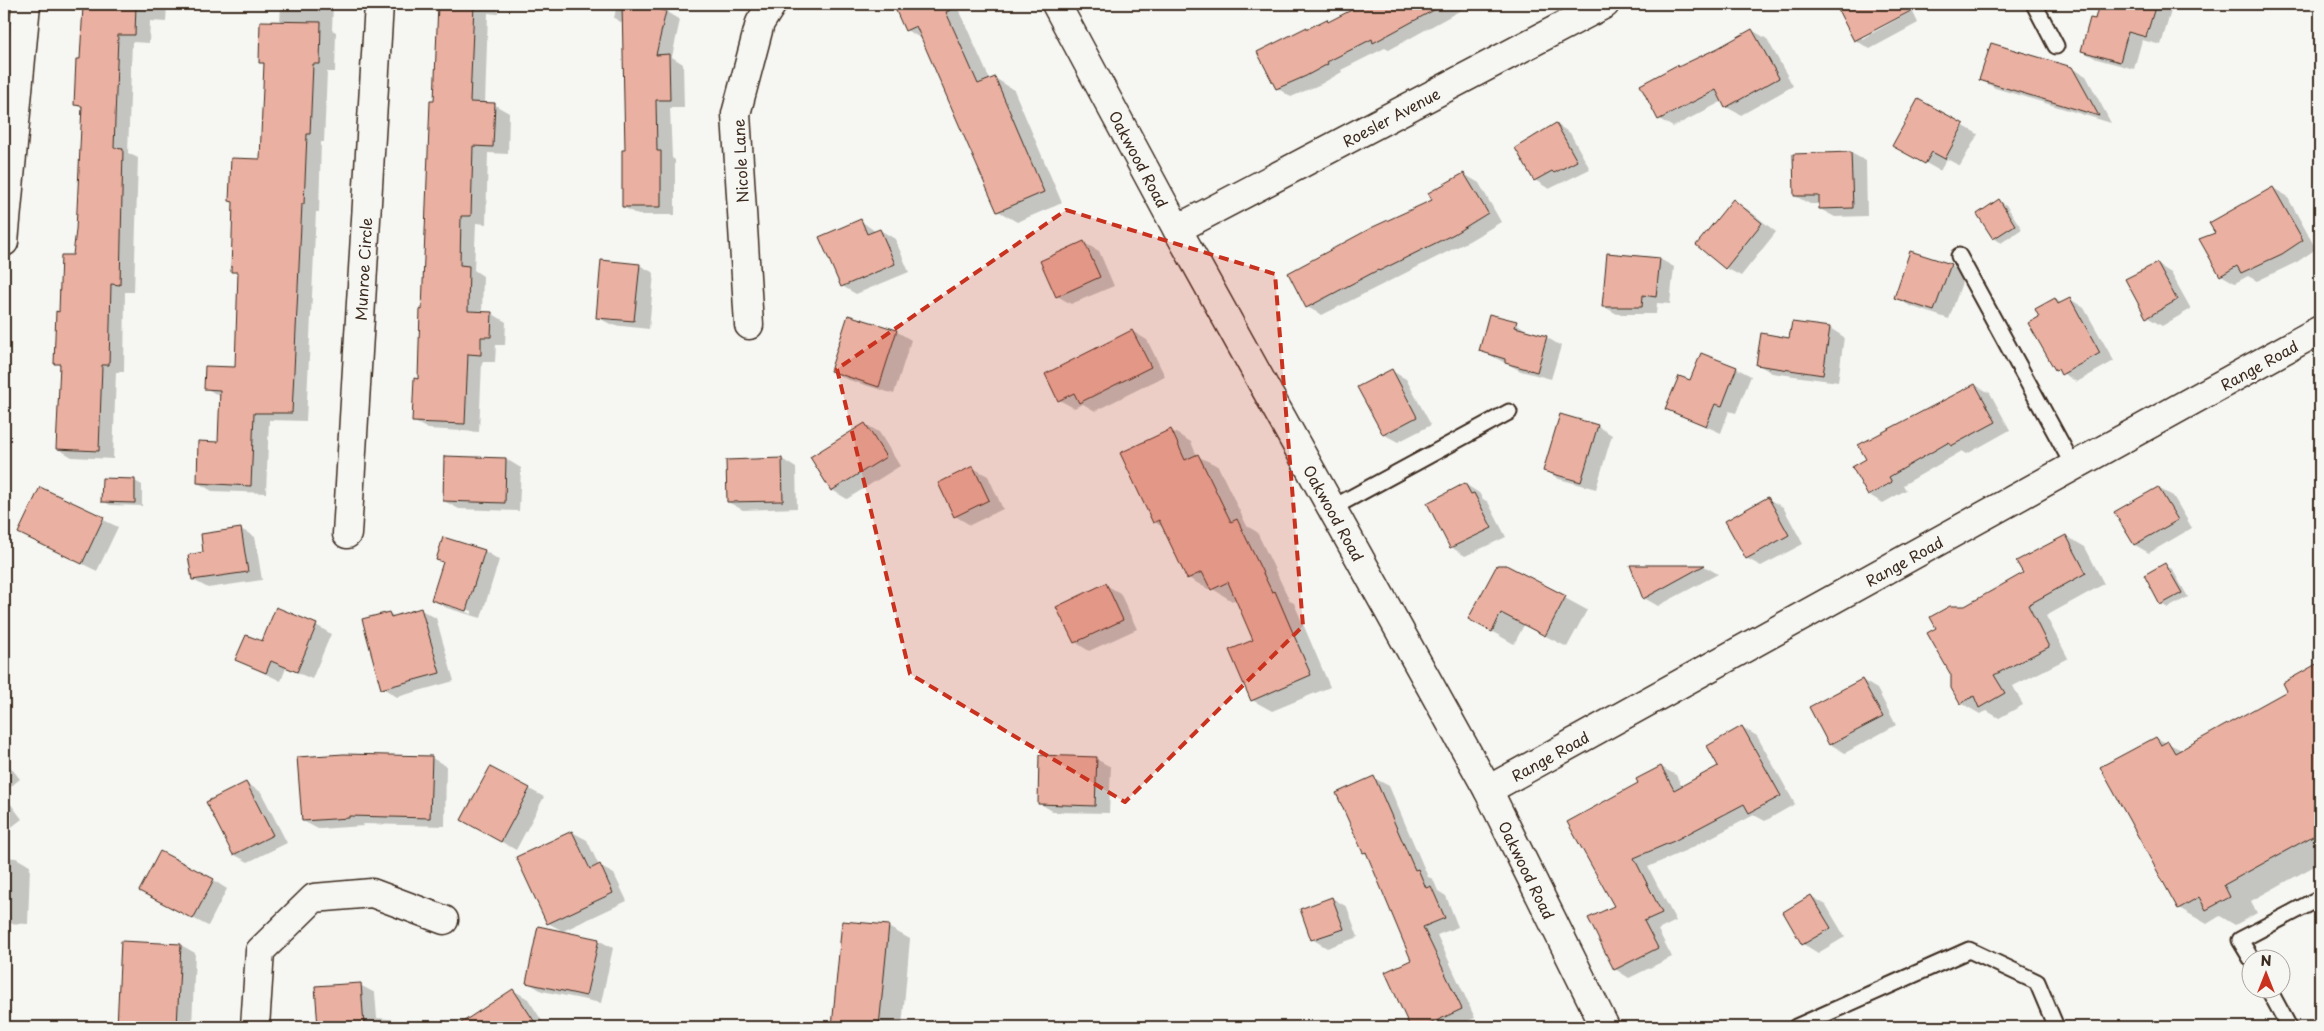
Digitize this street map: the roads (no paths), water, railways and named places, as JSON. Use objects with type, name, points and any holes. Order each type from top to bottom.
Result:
[{"type":"street","points":[[4,242],[26,4]]},
{"type":"street","name":"Munroe Circle","points":[[347,534],[379,4]]},
{"type":"street","name":"Nicole Lane","points":[[749,325],[736,114],[760,23],[772,4]]},
{"type":"street","name":"Oakwood Road","points":[[1056,4],[1177,229],[1488,790],[1605,1027]]},
{"type":"street","name":"Roesler Avenue","points":[[1177,229],[1605,4]]},
{"type":"street","name":"Range Road","points":[[1488,790],[2320,330]]},
{"type":"street","points":[[254,1027],[260,951],[314,898],[372,894],[444,920]]},
{"type":"lane","points":[[2034,4],[2056,46]]},
{"type":"lane","points":[[1959,256],[2074,467]]},
{"type":"lane","points":[[1332,508],[1509,412]]},
{"type":"lane","points":[[2245,948],[2240,940],[2320,898]]},
{"type":"lane","points":[[1796,1027],[1969,950],[2037,982],[2056,1027]]},
{"type":"lane","points":[[2274,998],[2290,1027]]}]
